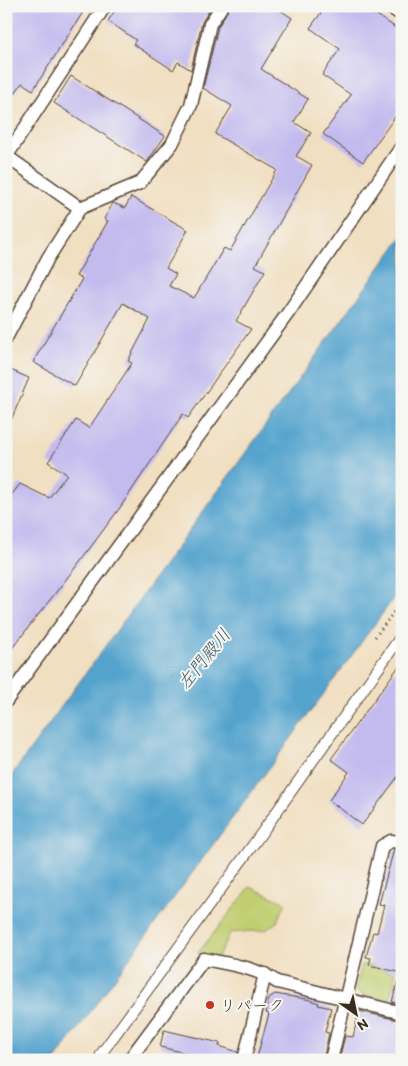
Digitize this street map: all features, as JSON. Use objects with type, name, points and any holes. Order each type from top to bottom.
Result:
[{"type":"street","points":[[80,208],[6,157],[105,6]]},
{"type":"street","points":[[6,338],[48,258],[80,208],[140,183],[172,144],[191,105],[210,24],[222,6]]},
{"type":"street","points":[[388,6],[402,15]]},
{"type":"street","points":[[6,701],[288,313],[402,146]]},
{"type":"street","points":[[101,1060],[101,1054],[402,635]]},
{"type":"street","points":[[331,1060],[382,846],[385,842],[391,840],[402,842]]},
{"type":"street","points":[[131,1059],[204,960],[233,964],[265,974],[277,982],[402,1013]]},
{"type":"street","points":[[244,1060],[265,974]]},
{"type":"path","points":[[375,637],[402,601]]},
{"type":"green space","points":[[250,887],[286,903],[277,922],[266,930],[230,933],[218,957],[198,953]]},
{"type":"green space","points":[[362,964],[396,973],[389,1001],[359,993],[356,989]]},
{"type":"water","name":"左門殿川","points":[[402,237],[402,587],[55,1060],[6,1060],[6,783]]},
{"type":"building","points":[[6,6],[87,6],[33,90],[22,83],[6,106]]},
{"type":"building","points":[[118,6],[212,6],[202,22],[191,70],[178,62],[173,70],[133,44],[136,40],[108,21]]},
{"type":"building","points":[[230,6],[274,6],[292,18],[261,69],[308,99],[294,122],[311,133],[296,156],[312,165],[255,266],[265,271],[236,321],[251,329],[188,418],[183,414],[119,509],[6,656],[6,502],[20,484],[49,498],[67,474],[48,462],[76,420],[89,428],[132,363],[128,361],[150,319],[123,303],[75,386],[33,362],[82,279],[76,276],[108,221],[104,219],[113,203],[125,208],[131,197],[188,230],[166,268],[176,274],[169,286],[194,298],[224,248],[230,251],[277,170],[215,134],[232,106],[203,88],[218,27]]},
{"type":"building","points":[[326,6],[360,6],[402,32],[402,107],[363,162],[323,134],[351,95],[322,75],[340,49],[310,28]]},
{"type":"building","points":[[71,76],[165,136],[147,162],[54,103]]},
{"type":"building","points":[[6,368],[29,378],[6,432]]},
{"type":"building","points":[[402,662],[402,771],[362,825],[329,800],[349,772],[331,759]]},
{"type":"building","points":[[394,849],[402,850],[402,973],[369,965],[371,958],[366,957],[373,932],[377,933],[384,905],[379,904]]},
{"type":"building","points":[[398,980],[402,981],[402,1005],[392,1002]]},
{"type":"building","points":[[275,994],[306,999],[319,1003],[318,1005],[331,1008],[325,1032],[329,1033],[323,1060],[268,1060],[257,1057],[269,1014],[266,1013],[269,998]]},
{"type":"building","points":[[359,1011],[402,1021],[402,1060],[339,1060],[345,1036],[353,1037]]},
{"type":"building","points":[[164,1030],[220,1043],[219,1046],[238,1052],[236,1060],[202,1060],[203,1057],[160,1047]]},
{"type":"place","name":"リパーク","points":[[210,1005]]}]
